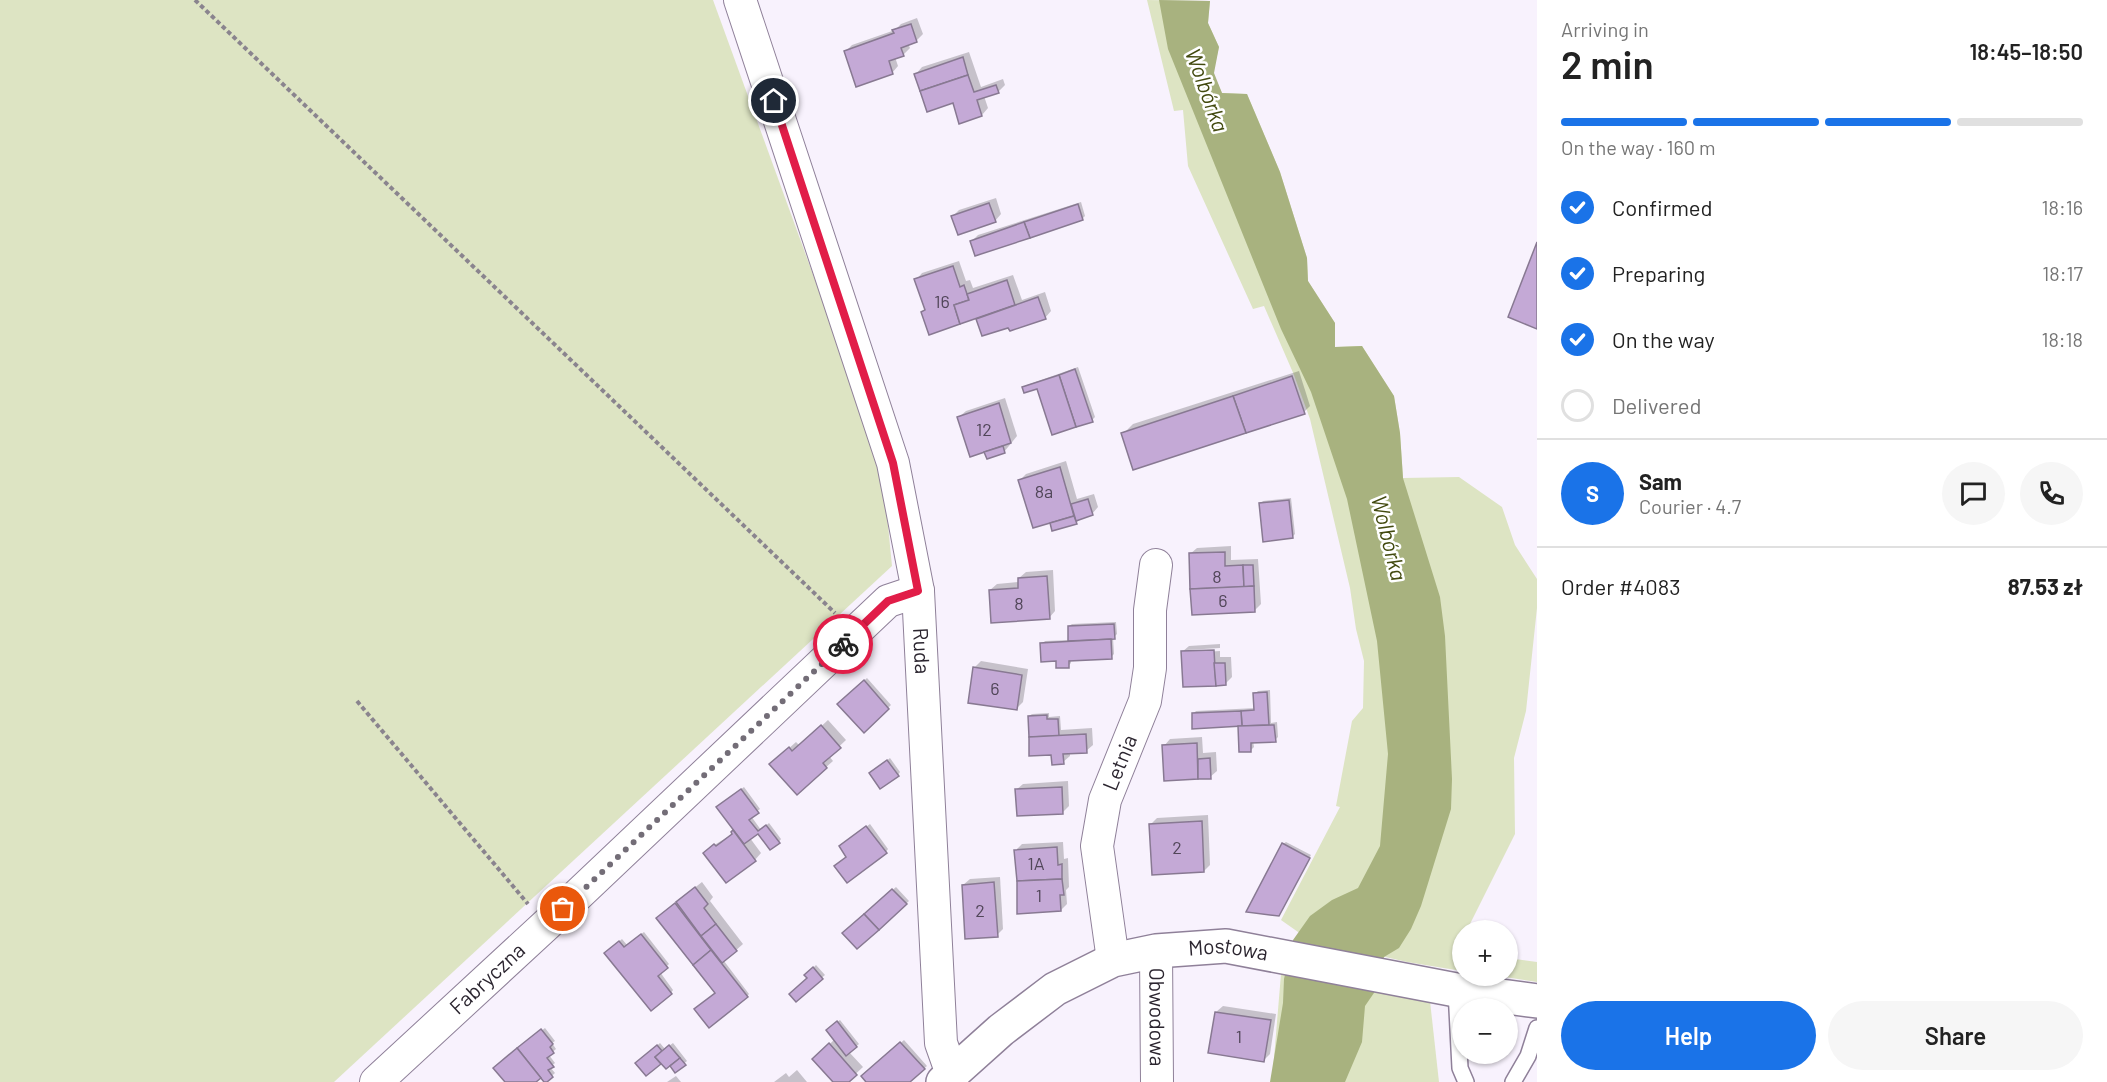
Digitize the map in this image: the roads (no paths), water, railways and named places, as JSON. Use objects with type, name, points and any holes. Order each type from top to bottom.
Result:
[{"type":"street","name":"Ruda","points":[[740,0],[893,463],[918,591],[941,1043],[948,1078]]},
{"type":"street","name":"Letnia","points":[[1113,960],[1097,846],[1105,800],[1145,701],[1150,668],[1150,610],[1156,565]]},
{"type":"street","name":"Fabryczna","points":[[376,1082],[546,925],[888,601],[918,591]]},
{"type":"street","name":"Mostowa","points":[[948,1078],[1001,1030],[1055,989],[1113,960],[1156,951],[1226,946],[1456,990],[1537,1001]]},
{"type":"street","name":"Obwodowa","points":[[1156,951],[1157,1082]]},
{"type":"lane","points":[[1456,990],[1460,1068],[1466,1082]]},
{"type":"lane","points":[[1513,1082],[1528,1056],[1537,1028]]},
{"type":"water","name":"Wolbórka","points":[[1159,0],[1210,1],[1208,23],[1219,47],[1214,73],[1222,93],[1247,94],[1280,172],[1307,258],[1308,281],[1335,323],[1335,347],[1362,346],[1394,396],[1400,433],[1403,478],[1440,597],[1445,636],[1452,779],[1451,809],[1421,906],[1411,929],[1399,948],[1384,957],[1376,990],[1365,1006],[1362,1042],[1345,1082],[1270,1082],[1283,1003],[1284,979],[1293,940],[1310,916],[1332,900],[1358,888],[1380,846],[1388,754],[1377,641],[1347,499],[1311,392],[1281,329],[1168,49]]}]
